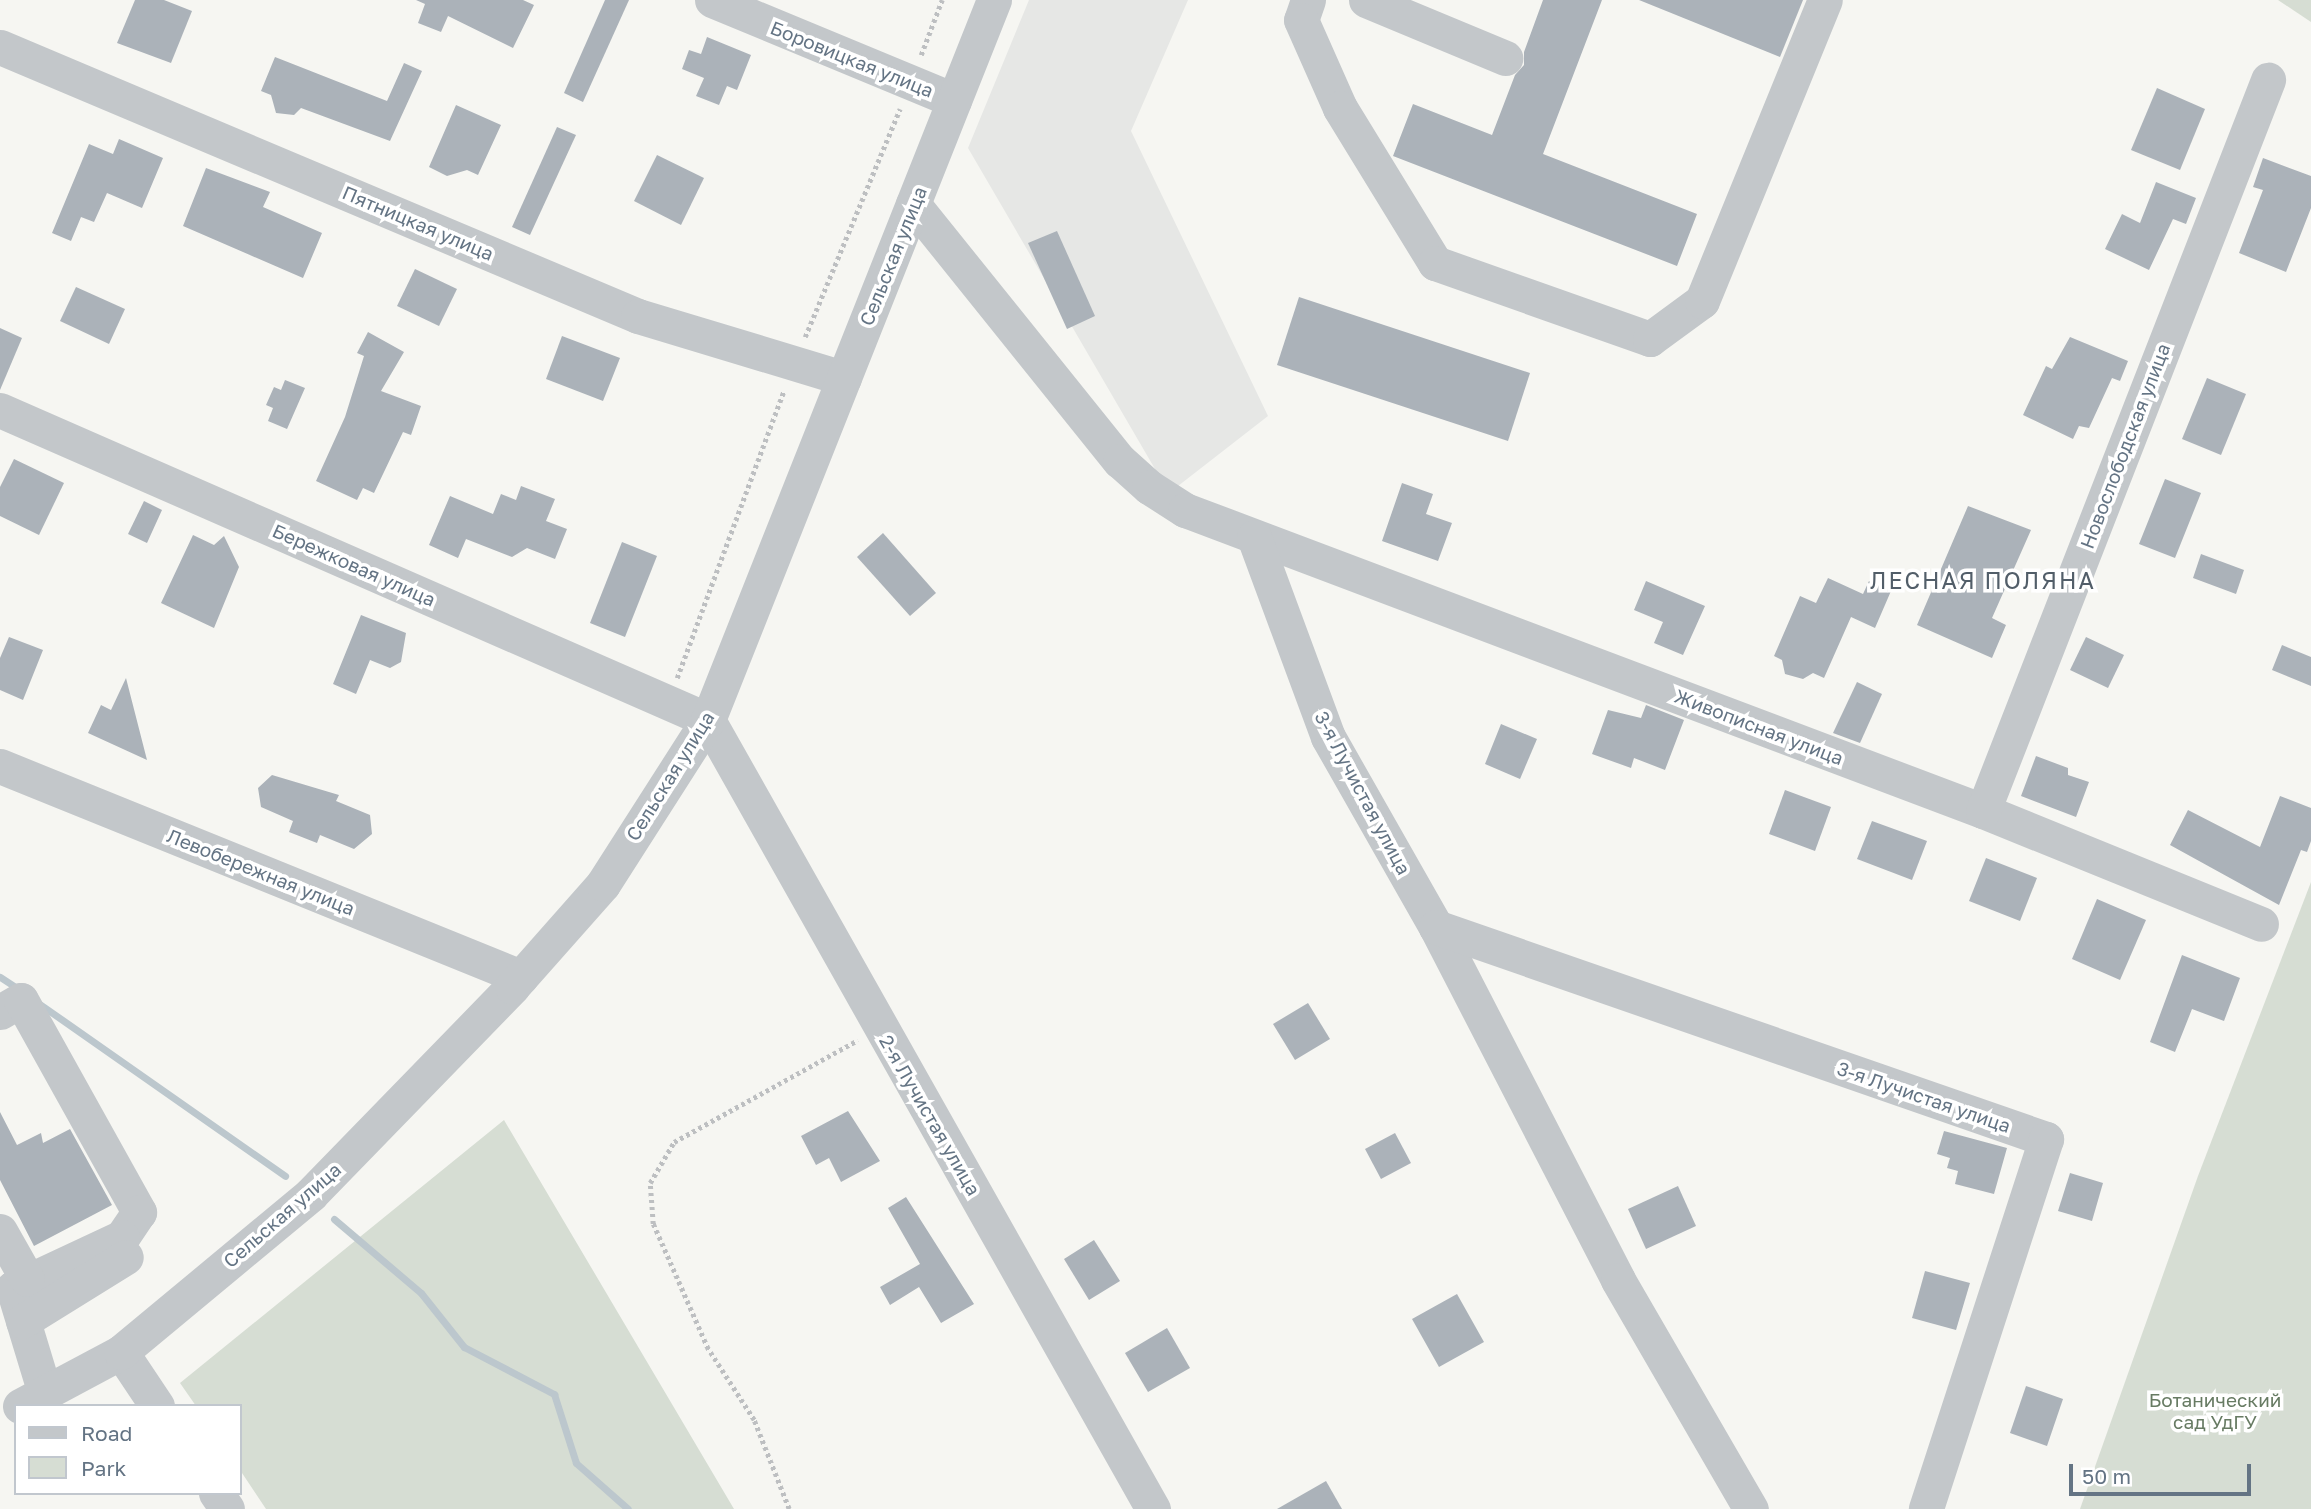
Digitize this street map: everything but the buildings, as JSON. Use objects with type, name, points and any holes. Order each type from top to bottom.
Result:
[{"type":"street","name":"Боровицкая улица","points":[[712,0],[954,100]]},
{"type":"street","name":"Сельская улица","points":[[27,1402],[121,1352],[312,1194],[521,977],[603,884],[708,720],[993,0]]},
{"type":"street","points":[[1308,0],[1301,20],[1340,108],[1434,263],[1650,339],[1702,301],[1825,0]]},
{"type":"street","points":[[1366,0],[1505,58]]},
{"type":"street","name":"Пятницкая улица","points":[[0,47],[638,316],[844,378]]},
{"type":"street","name":"Новослободская улица","points":[[1983,811],[2268,80]]},
{"type":"street","name":"Живописная улица","points":[[913,204],[1121,461],[1149,487],[1185,510],[1983,811],[2261,924]]},
{"type":"street","name":"Бережковая улица","points":[[0,410],[708,720]]},
{"type":"street","name":"3-я Лучистая улица","points":[[1254,537],[1328,737],[1436,927],[1618,1280],[1751,1509]]},
{"type":"street","name":"2-я Лучистая улица","points":[[708,720],[1153,1509]]},
{"type":"street","name":"Левобережная улица","points":[[0,766],[521,977]]},
{"type":"street","name":"3-я Лучистая улица","points":[[1436,927],[2046,1139],[1926,1509]]},
{"type":"street","points":[[0,1012],[21,1000],[139,1212],[122,1237],[27,1279],[13,1288],[23,1321],[27,1402]]},
{"type":"street","points":[[0,1231],[27,1279]]},
{"type":"street","points":[[23,1321],[126,1257]]},
{"type":"street","points":[[121,1352],[156,1404]]},
{"type":"path","points":[[668,703],[794,363],[911,83],[942,0]]},
{"type":"path","points":[[789,1509],[754,1420],[708,1349],[653,1224],[650,1184],[674,1142],[880,1028]]},
{"type":"shaded area","points":[[1029,0],[1188,0],[1131,131],[1268,416],[1169,493],[968,148]]},
{"type":"green space","points":[[2278,0],[2311,0],[2311,22]]},
{"type":"green space","name":"Ботанический сад УдГУ","points":[[2311,882],[2311,1509],[2080,1509],[2198,1176]]},
{"type":"green space","points":[[504,1120],[734,1509],[266,1509],[242,1473],[242,1404],[195,1404],[180,1383]]},
{"type":"waterway","points":[[0,977],[20,990]]},
{"type":"waterway","points":[[41,1005],[285,1176]]},
{"type":"waterway","points":[[334,1219],[421,1293],[464,1347],[554,1394],[576,1463],[628,1509]]},
{"type":"district","name":"ЛЕСНАЯ ПОЛЯНА","points":[[1983,580]]}]
